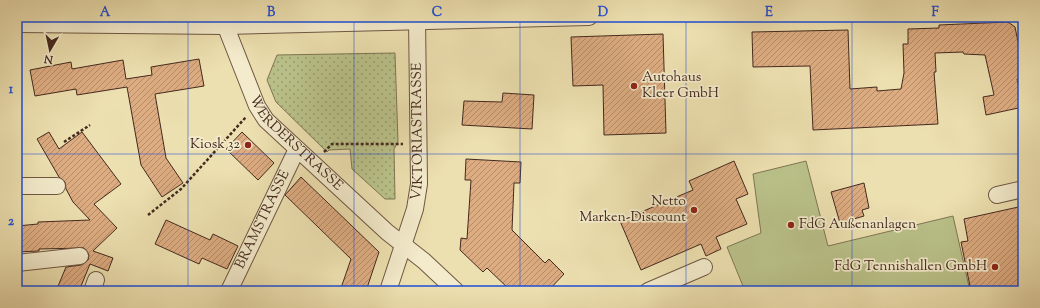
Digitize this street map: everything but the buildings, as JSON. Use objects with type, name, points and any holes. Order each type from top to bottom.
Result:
[{"type":"street","points":[[17,24],[588,17]]},
{"type":"street","name":"VIKTORIASTRASSE","points":[[404,245],[415,209],[420,184],[417,20]]},
{"type":"street","name":"WERDERSTRASSE","points":[[223,22],[257,106],[266,120],[387,232],[456,291]]},
{"type":"street","name":"BRAMSTRASSE","points":[[229,291],[297,149]]},
{"type":"street","points":[[17,186],[57,186]]},
{"type":"street","points":[[997,194],[1023,189]]},
{"type":"street","points":[[388,291],[404,245]]},
{"type":"street","points":[[17,263],[80,256]]},
{"type":"street","points":[[648,291],[704,267]]},
{"type":"path","points":[[148,215],[181,190],[257,106]]},
{"type":"path","points":[[64,142],[90,125]]},
{"type":"path","points":[[313,164],[332,144],[420,144]]},
{"type":"green space","points":[[395,53],[398,142],[394,149],[395,199],[385,199],[352,169],[350,149],[329,150],[327,152],[276,102],[267,80],[277,55]]},
{"type":"green space","name":"FdG Außenanlagen","points":[[806,161],[828,246],[953,216],[970,291],[745,291],[727,247],[761,233],[753,174]]},
{"type":"place","name":"Autohaus Kleer GmbH","points":[[634,86]]},
{"type":"place","name":"Kiosk 32","points":[[248,145]]},
{"type":"place","name":"Netto Marken-Discount","points":[[694,210]]},
{"type":"place","name":"FdG Außenanlagen","points":[[791,225]]},
{"type":"place","name":"FdG Tennishallen GmbH","points":[[995,267]]}]
